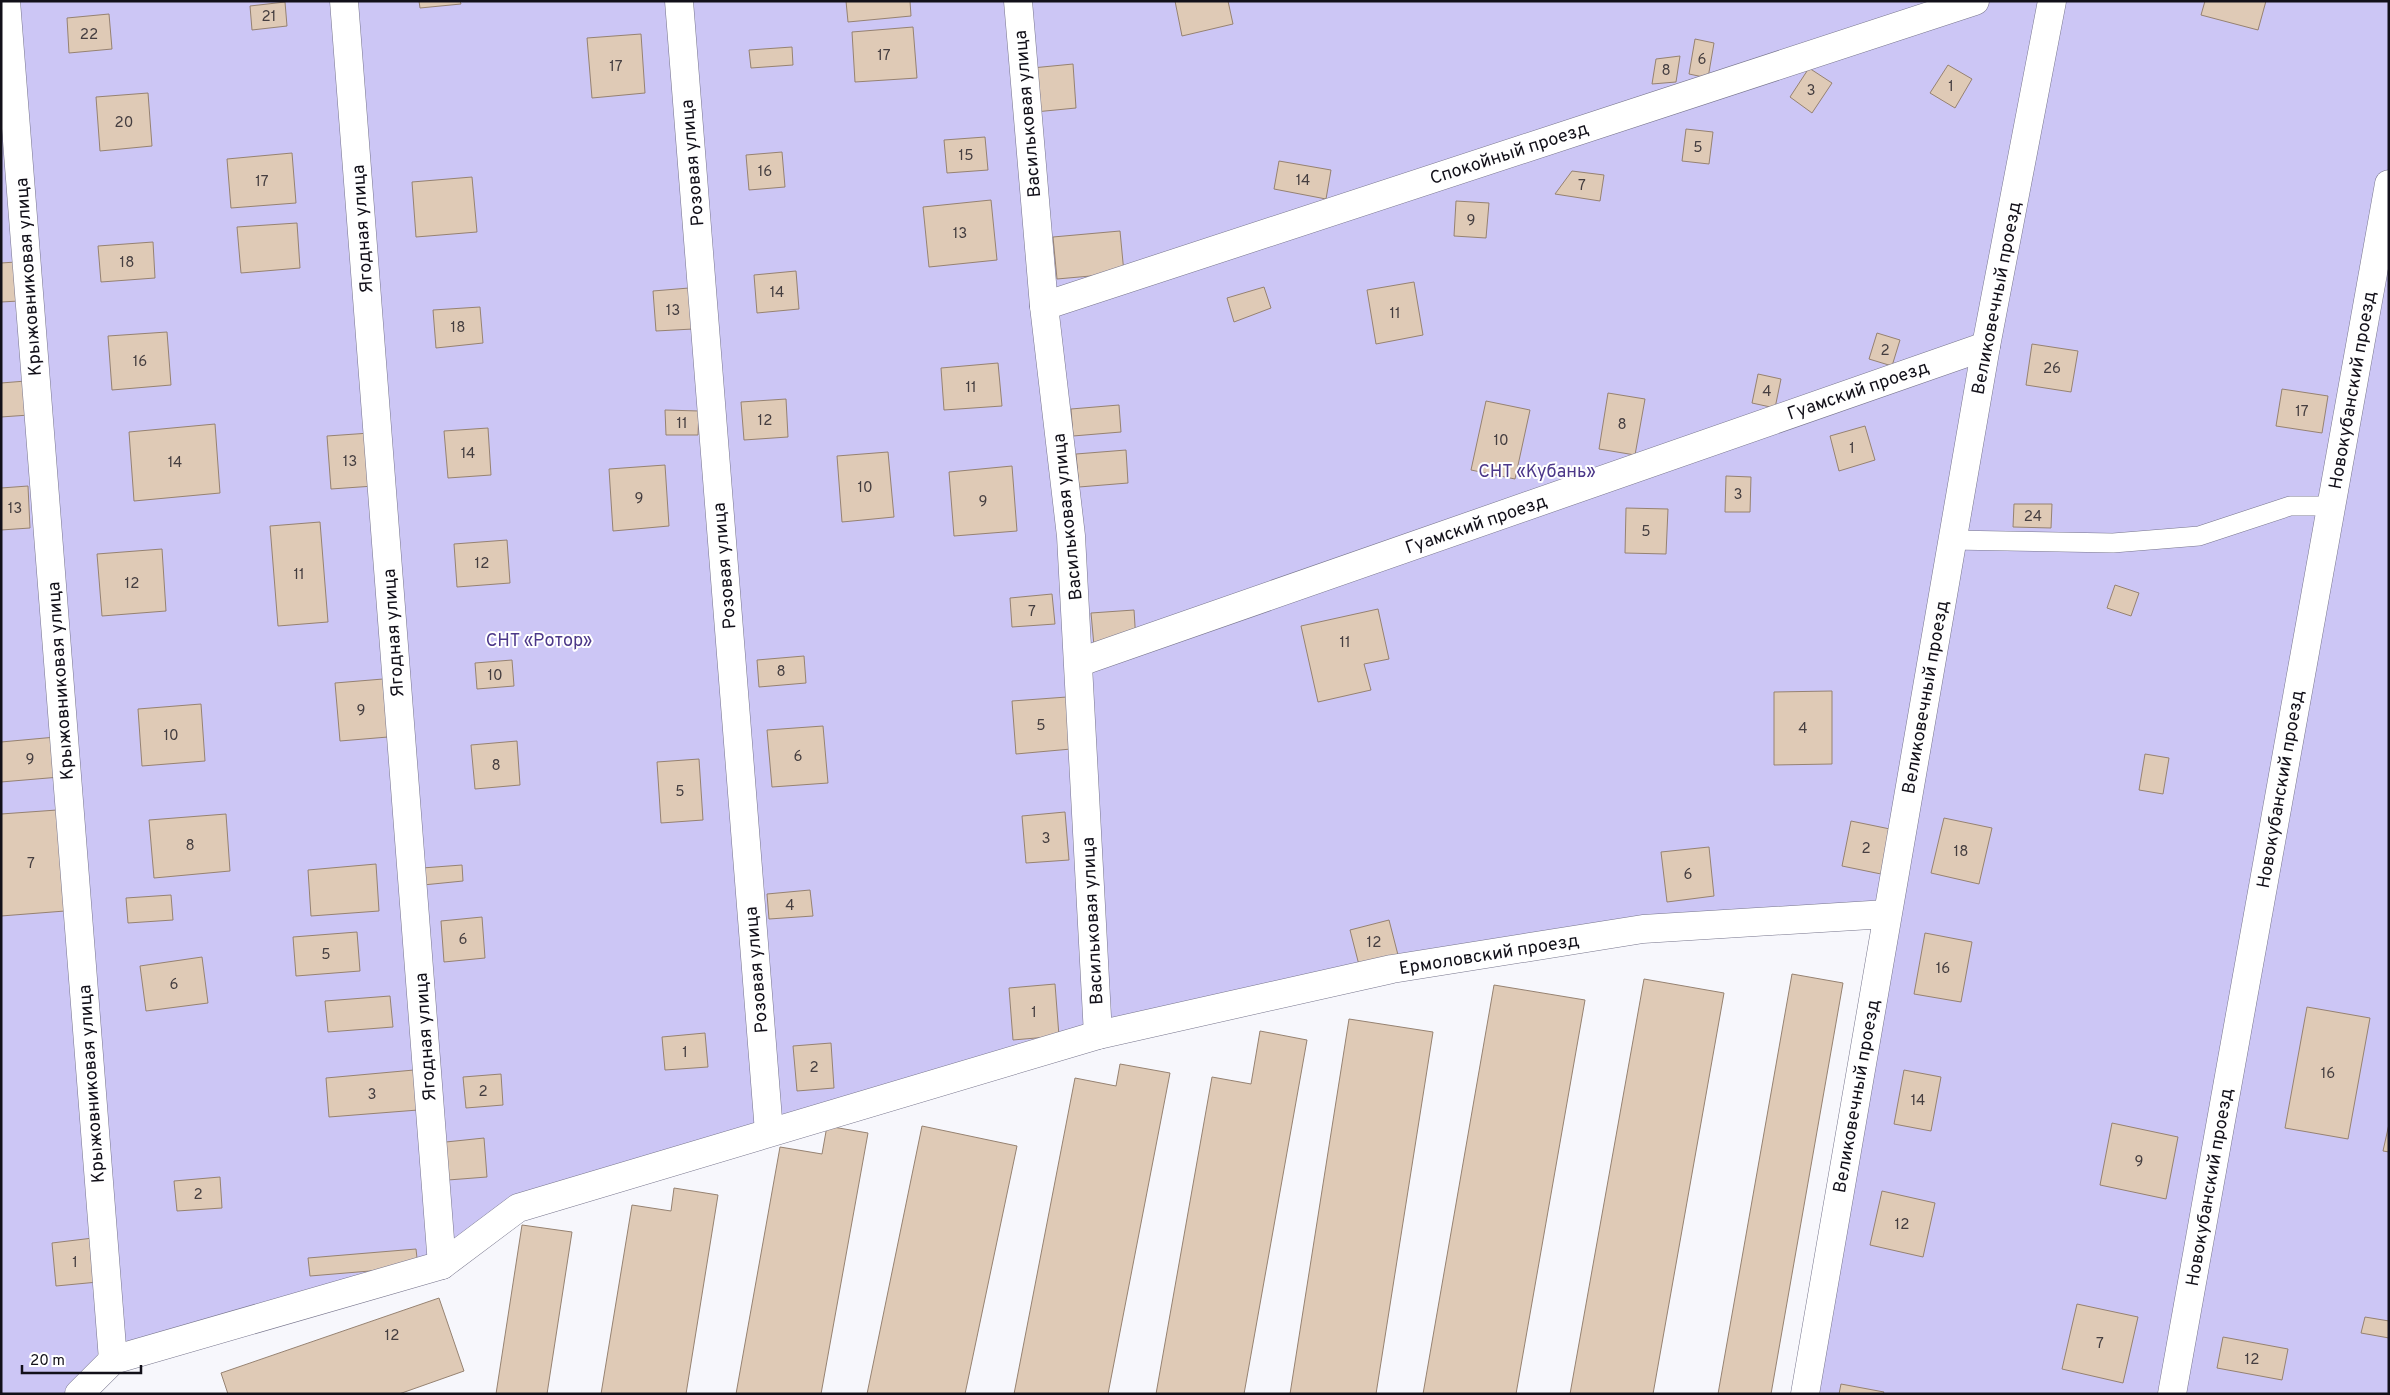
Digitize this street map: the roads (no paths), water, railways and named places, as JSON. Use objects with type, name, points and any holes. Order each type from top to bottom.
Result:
[{"type":"street","name":"Крыжовниковая улица","points":[[6,1],[113,1360]]},
{"type":"street","name":"Ягодная улица","points":[[344,1],[442,1265]]},
{"type":"street","name":"Розовая улица","points":[[679,1],[769,1132]]},
{"type":"street","name":"Васильковая улица","points":[[1018,1],[1044,306],[1071,536],[1080,662],[1098,1035]]},
{"type":"street","name":"Спокойный проезд","points":[[1044,306],[1975,1]]},
{"type":"street","name":"Великовечный проезд","points":[[1805,1394],[1986,346],[2052,1]]},
{"type":"street","name":"Новокубанский проезд","points":[[2172,1394],[2389,184]]},
{"type":"street","name":"Гуамский проезд","points":[[1080,662],[1986,346]]},
{"type":"street","name":"Ермоловский проезд","points":[[442,1265],[518,1208],[1098,1035],[1392,969],[1643,929],[1887,914]]},
{"type":"street","points":[[79,1394],[113,1360],[442,1265]]},
{"type":"lane","points":[[1952,540],[2113,544],[2199,536],[2290,506],[2331,506]]},
{"type":"park label","name":"СНТ «Кубань»","points":[[1537,471]]},
{"type":"park label","name":"СНТ «Ротор»","points":[[539,640]]}]
